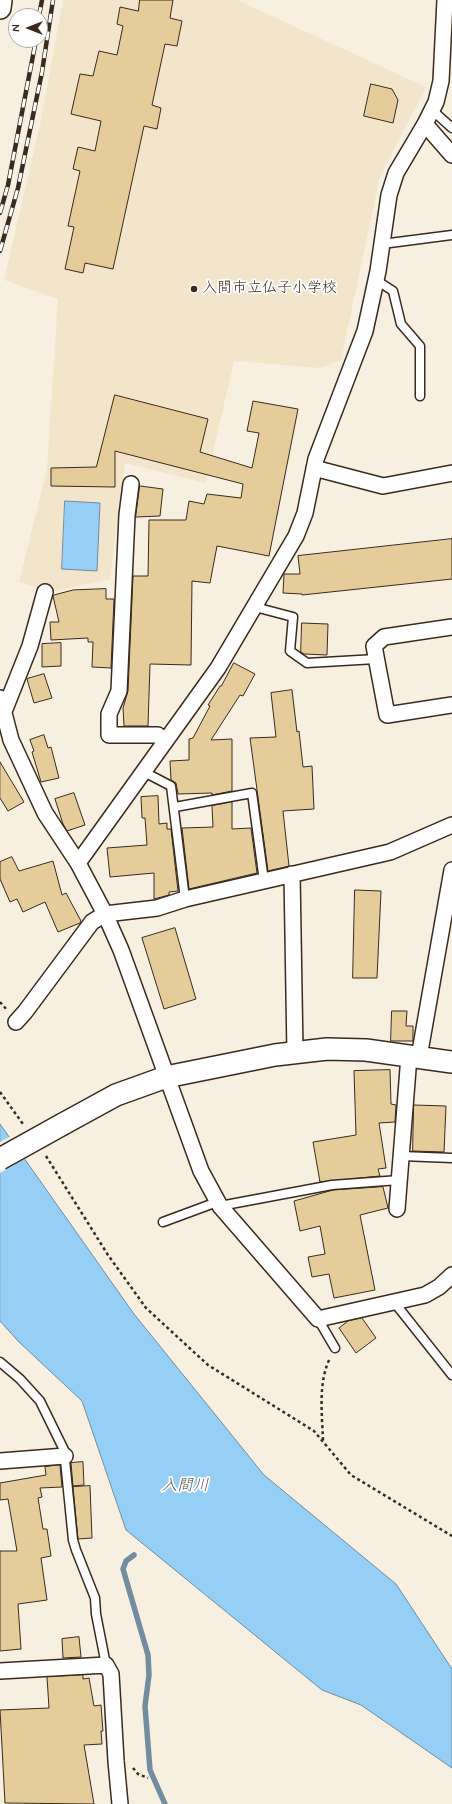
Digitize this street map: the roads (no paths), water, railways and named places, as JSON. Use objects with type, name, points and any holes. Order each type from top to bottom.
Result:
[{"type":"street","points":[[0,8],[1,0]]},
{"type":"street","points":[[78,863],[218,668],[296,536],[305,513],[314,468],[326,429],[365,331],[376,280],[389,195],[396,173],[425,124],[436,102],[441,81],[444,0]]},
{"type":"street","points":[[425,124],[452,155]]},
{"type":"street","points":[[314,468],[383,486],[452,473]]},
{"type":"street","points":[[131,484],[127,515],[119,690],[109,714],[108,734],[158,735],[165,742]]},
{"type":"street","points":[[3,715],[30,646],[45,592]]},
{"type":"street","points":[[452,627],[384,638],[374,646],[387,715],[452,705]]},
{"type":"street","points":[[0,698],[3,715],[11,740],[45,813],[78,863],[105,914],[121,950],[200,1171],[218,1204],[318,1319],[425,1295],[439,1287],[452,1275]]},
{"type":"street","points":[[16,1022],[92,922],[105,914],[157,908],[185,899],[390,852],[452,825]]},
{"type":"street","points":[[397,1209],[401,1156],[414,1057],[452,870]]},
{"type":"street","points":[[292,874],[296,1053]]},
{"type":"street","points":[[0,1160],[116,1095],[166,1077],[275,1055],[327,1049],[366,1050],[452,1062]]},
{"type":"street","points":[[0,1461],[65,1456]]},
{"type":"street","points":[[0,1671],[106,1665],[111,1674],[120,1804]]},
{"type":"lane","points":[[432,110],[452,128]]},
{"type":"lane","points":[[382,244],[452,235]]},
{"type":"lane","points":[[376,280],[393,291],[402,324],[420,346],[420,396]]},
{"type":"lane","points":[[255,607],[293,617],[290,651],[307,663],[376,659]]},
{"type":"lane","points":[[144,772],[171,786],[185,899]]},
{"type":"lane","points":[[174,807],[252,793],[264,881]]},
{"type":"lane","points":[[401,1156],[452,1158]]},
{"type":"lane","points":[[163,1222],[218,1204],[332,1186],[399,1180]]},
{"type":"lane","points":[[394,1302],[452,1375]]},
{"type":"lane","points":[[318,1319],[335,1348]]},
{"type":"lane","points":[[0,1362],[20,1379],[40,1401],[64,1450],[74,1540],[76,1550],[95,1598],[96,1614],[106,1665]]},
{"type":"water","points":[[65,501],[100,503],[97,571],[62,569]]},
{"type":"water","name":"入間川","points":[[0,1124],[134,1314],[264,1475],[396,1584],[452,1669],[452,1768],[361,1705],[322,1690],[126,1530],[82,1401],[19,1342],[0,1321]]},
{"type":"waterway","points":[[134,1555],[126,1561],[123,1569],[148,1655],[149,1675],[145,1706],[150,1770],[165,1804]]},
{"type":"railway","points":[[40,8],[42,0]]},
{"type":"railway","points":[[0,251],[18,188],[42,72],[53,0]]},
{"type":"railway","points":[[0,213],[8,185],[34,48]]},
{"type":"place","name":"入間市立仏子小学校","points":[[194,289]]}]
